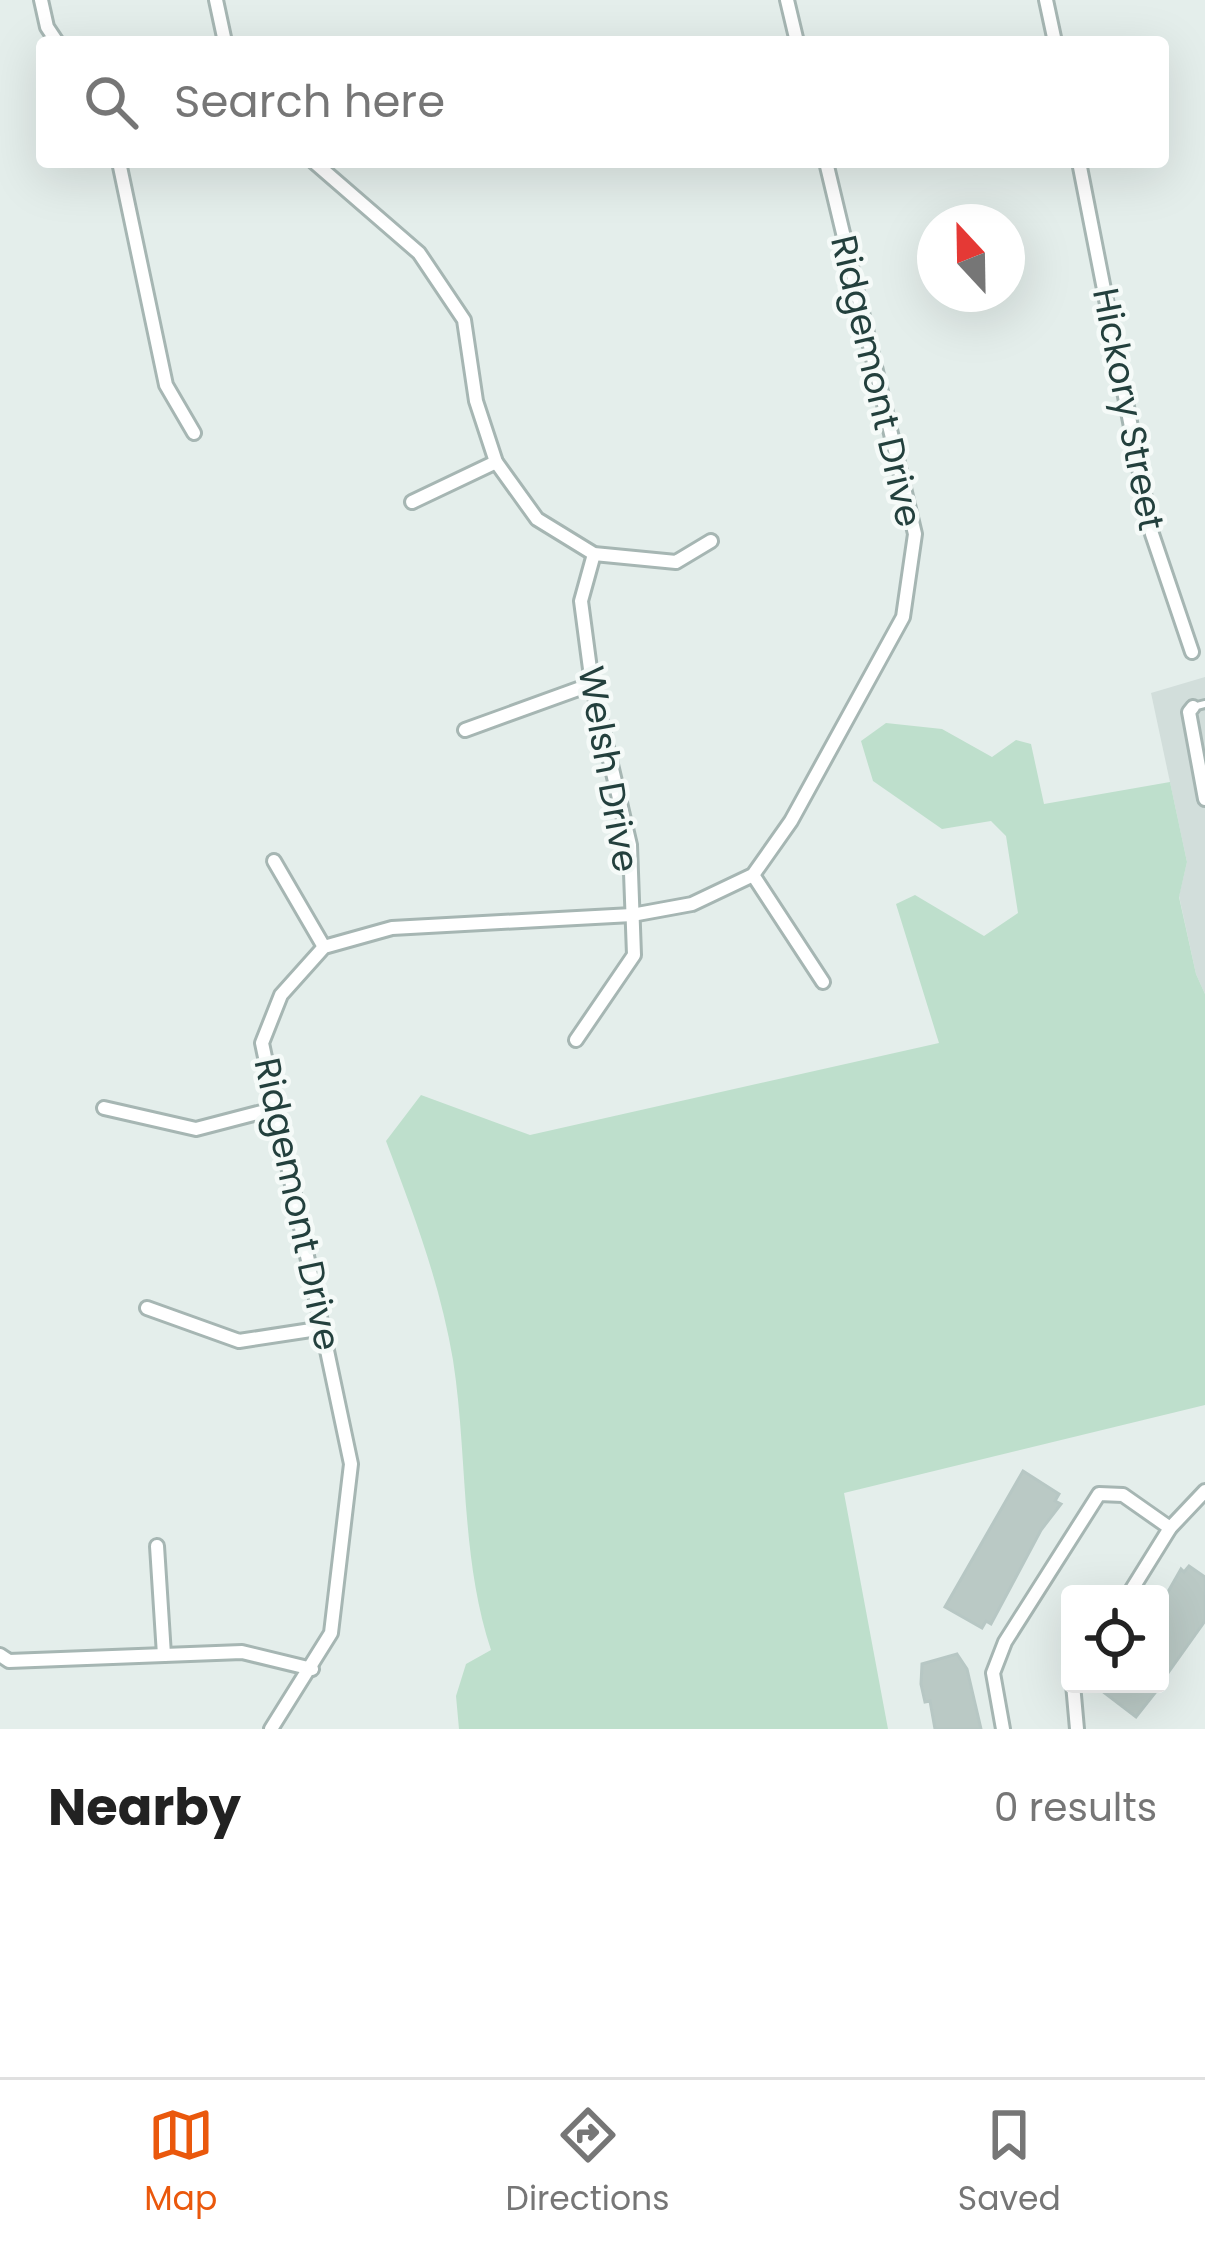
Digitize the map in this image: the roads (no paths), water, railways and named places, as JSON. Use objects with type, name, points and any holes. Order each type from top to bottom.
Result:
[{"type":"street","points":[[41,0],[54,36]]},
{"type":"street","points":[[216,0],[224,36]]},
{"type":"street","points":[[787,0],[796,36]]},
{"type":"street","points":[[1046,0],[1054,36]]},
{"type":"street","points":[[120,168],[166,385],[194,433]]},
{"type":"street","points":[[324,168],[419,253],[464,320],[476,401],[496,463],[537,519],[594,554],[676,562],[711,541]]},
{"type":"street","name":"Ridgemont Drive","points":[[271,1729],[331,1634],[351,1464],[262,1043],[281,995],[324,947],[392,928],[632,915],[692,904],[753,875],[791,820],[903,617],[915,533],[827,168]]},
{"type":"street","name":"Hickory Street","points":[[1080,168],[1152,534],[1192,652]]},
{"type":"street","points":[[412,502],[496,463]]},
{"type":"street","name":"Welsh Drive","points":[[576,1040],[634,955],[630,844],[592,684],[581,601],[594,554]]},
{"type":"street","points":[[465,730],[592,684]]},
{"type":"street","points":[[1199,705],[1189,712],[1205,799]]},
{"type":"street","points":[[274,861],[324,947]]},
{"type":"street","points":[[753,875],[823,982]]},
{"type":"street","points":[[104,1108],[196,1130],[273,1109]]},
{"type":"street","points":[[147,1308],[239,1341],[324,1328]]},
{"type":"street","points":[[1135,1585],[1170,1528],[1205,1491]]},
{"type":"street","points":[[1003,1729],[993,1673],[1005,1642],[1099,1494],[1123,1495],[1170,1528]]},
{"type":"street","points":[[157,1546],[164,1655]]},
{"type":"street","points":[[0,1655],[9,1661],[242,1652],[312,1669]]},
{"type":"street","points":[[1074,1693],[1077,1729]]}]
